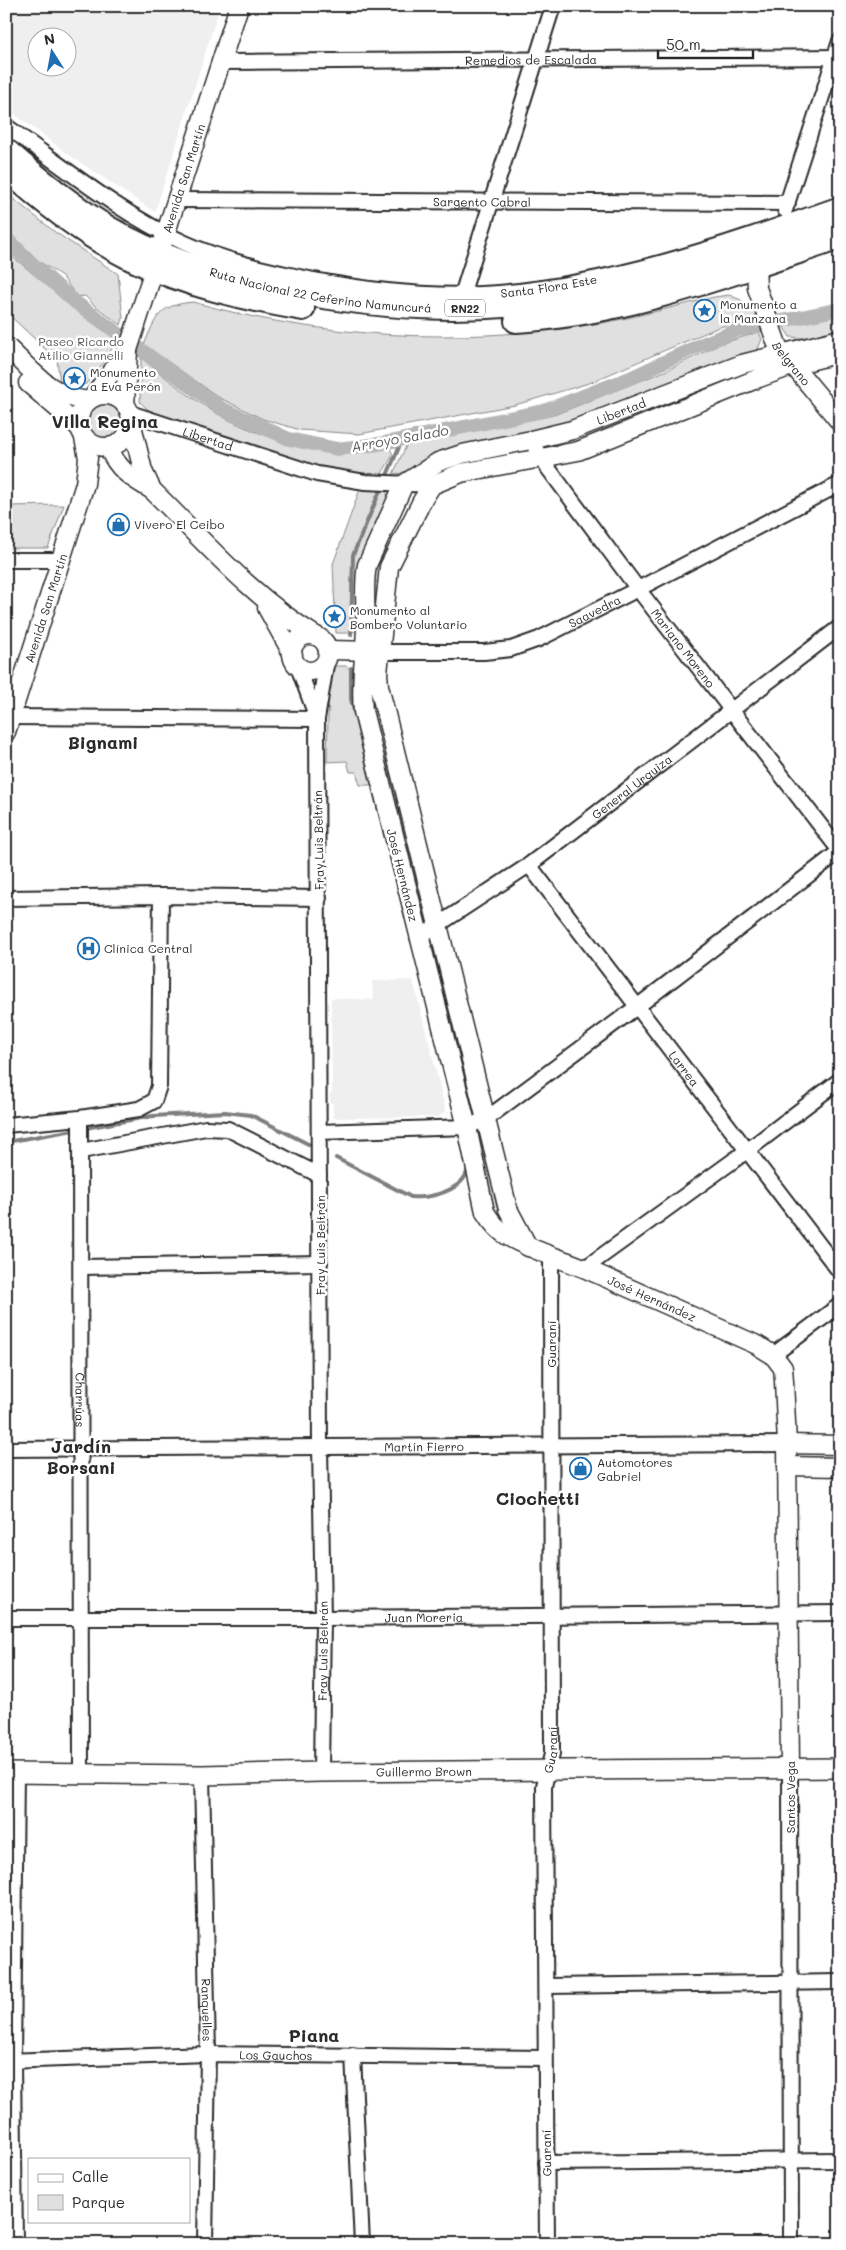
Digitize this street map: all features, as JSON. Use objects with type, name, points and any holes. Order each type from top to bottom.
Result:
[{"type":"highway","name":"Ruta Nacional 22 Ceferino Namuncurá","points":[[6,150],[93,218],[124,236],[160,252],[214,272],[313,296],[400,308],[520,305],[592,294],[658,278],[775,233],[840,219]]},
{"type":"highway","name":"Ruta Nacional 22 Ceferino Namuncurá","points":[[6,169],[70,222],[109,247],[160,252],[205,287],[307,310],[400,323],[454,324],[521,321],[582,312],[669,293],[840,238]]},
{"type":"main road","name":"Guillermo Brown","points":[[11,1773],[202,1775],[321,1772],[548,1772],[840,1768]]},
{"type":"street","name":"Avenida San Martín","points":[[91,399],[128,350],[239,6]]},
{"type":"street","points":[[462,295],[553,6]]},
{"type":"street","points":[[756,266],[760,255],[775,233],[788,203],[837,57],[840,41]]},
{"type":"street","name":"Remedios de Escalada","points":[[221,62],[837,57]]},
{"type":"street","name":"Santa Flora Este","points":[[6,126],[116,205],[160,252],[204,251],[298,276],[394,292],[462,295],[540,288],[596,279],[775,233],[840,204]]},
{"type":"street","name":"Sargento Cabral","points":[[176,200],[788,203]]},
{"type":"street","name":"Belgrano","points":[[756,266],[757,288],[773,333],[789,360],[840,422]]},
{"type":"street","name":"Libertad","points":[[129,413],[304,470],[348,480],[432,485],[461,473],[542,460],[578,451],[840,339]]},
{"type":"street","points":[[6,346],[56,392],[70,398],[91,399],[111,396],[129,413],[129,432],[125,439],[118,444],[107,447],[96,446],[6,362]]},
{"type":"street","name":"Avenida San Martín","points":[[128,350],[129,413]]},
{"type":"street","name":"Libertad","points":[[398,483],[450,458],[572,430],[742,364],[840,353]]},
{"type":"street","points":[[81,433],[79,412],[91,399]]},
{"type":"street","name":"Fray Luis Beltrán","points":[[129,413],[142,471],[152,490]]},
{"type":"street","name":"Avenida San Martín","points":[[8,722],[85,484],[88,458],[81,433]]},
{"type":"street","name":"Mariano Moreno","points":[[531,440],[542,460],[638,589],[840,851]]},
{"type":"street","name":"Avenida San Martín","points":[[85,484],[104,461],[107,447]]},
{"type":"street","name":"Fray Luis Beltrán","points":[[107,447],[118,466],[136,481],[152,490],[259,595],[290,620],[316,636]]},
{"type":"street","name":"José Hernández","points":[[398,483],[367,565],[365,578],[366,629],[378,673],[379,686],[436,926],[467,1040],[508,1209],[528,1248]]},
{"type":"street","name":"Saavedra","points":[[327,655],[372,651],[484,652],[511,649],[539,639],[840,484]]},
{"type":"street","name":"José Hernández","points":[[432,485],[389,567],[372,651],[360,686],[363,711],[418,938],[467,1127],[485,1212],[489,1220],[506,1235],[528,1248],[551,1254],[585,1268],[757,1345],[773,1355]]},
{"type":"street","points":[[6,560],[61,560]]},
{"type":"street","name":"Fray Luis Beltrán","points":[[259,595],[281,631],[295,659],[317,719]]},
{"type":"street","name":"General Urquiza","points":[[418,938],[529,865],[840,627]]},
{"type":"street","points":[[308,635],[316,636],[324,642],[327,655],[321,667],[313,670],[304,669],[295,659],[294,646],[300,639],[308,635]]},
{"type":"street","name":"Fray Luis Beltrán","points":[[321,1772],[323,1618],[320,1446],[317,719],[327,655]]},
{"type":"street","points":[[8,722],[317,719]]},
{"type":"street","points":[[319,1132],[467,1127],[486,1119],[638,1006],[840,851]]},
{"type":"street","name":"Larrea","points":[[529,865],[840,1272]]},
{"type":"street","points":[[6,898],[161,896],[319,898]]},
{"type":"street","points":[[6,1125],[15,1126],[138,1109],[154,1102],[159,1086],[161,896]]},
{"type":"street","points":[[445,1046],[467,1040]]},
{"type":"street","points":[[585,1268],[748,1150],[840,1080]]},
{"type":"street","name":"Charrúas","points":[[80,1118],[81,1773]]},
{"type":"street","points":[[80,1145],[206,1128],[228,1128],[319,1175]]},
{"type":"street","name":"Guaraní","points":[[547,2244],[544,1786],[552,1754],[551,1254]]},
{"type":"street","points":[[80,1267],[320,1264]]},
{"type":"street","points":[[773,1355],[840,1305]]},
{"type":"street","name":"Santos Vega","points":[[773,1355],[783,1368],[787,1444],[790,1769],[790,2244]]},
{"type":"street","name":"Martín Fierro","points":[[6,1449],[840,1445]]},
{"type":"street","points":[[787,1466],[840,1467]]},
{"type":"street","name":"Juan Moreria","points":[[6,1618],[323,1618],[840,1613]]},
{"type":"street","points":[[11,1773],[10,2061],[15,2244]]},
{"type":"street","name":"Ranquelles","points":[[202,1775],[208,2054],[205,2244]]},
{"type":"street","points":[[546,1986],[840,1982]]},
{"type":"street","name":"Los Gauchos","points":[[10,2061],[208,2054],[353,2054],[545,2058]]},
{"type":"street","points":[[353,2054],[362,2244]]},
{"type":"street","points":[[546,2163],[840,2160]]},
{"type":"shaded area","points":[[6,6],[220,6],[155,212],[75,159],[6,108]]},
{"type":"shaded area","points":[[413,980],[446,1111],[438,1117],[333,1118],[333,1103],[330,1103],[330,1093],[332,1093],[331,998],[374,1000],[372,981]]},
{"type":"green space","points":[[6,130],[135,223],[119,220],[102,213],[6,139]]},
{"type":"green space","points":[[6,193],[55,232],[118,274],[123,318],[121,325],[95,306],[85,296],[77,297],[62,276],[40,262],[6,229]]},
{"type":"green space","name":"Paseo Ricardo Atilio Giannelli","points":[[6,251],[82,315],[116,339],[108,357],[86,384],[69,388],[60,383],[57,360],[6,312]]},
{"type":"green space","points":[[729,295],[741,300],[758,315],[751,320],[719,327],[589,383],[515,405],[359,434],[300,430],[263,419],[220,398],[144,345],[152,326],[160,314],[173,306],[193,302],[290,324],[339,330],[439,336],[489,335],[588,325],[620,320]]},
{"type":"green space","points":[[840,315],[840,332],[812,339],[790,337],[780,322],[816,319]]},
{"type":"green space","points":[[759,332],[762,339],[758,349],[750,354],[569,423],[438,455],[402,473],[393,474],[407,444],[424,436],[554,415],[665,371],[720,344]]},
{"type":"green space","points":[[141,358],[208,408],[260,434],[302,446],[341,452],[363,452],[389,446],[393,455],[381,475],[349,475],[312,468],[158,415],[140,402]]},
{"type":"green space","points":[[105,402],[118,408],[124,421],[118,434],[105,440],[92,434],[86,421],[92,408]]},
{"type":"green space","points":[[360,489],[384,490],[388,498],[357,629],[352,633],[336,633],[333,564]]},
{"type":"green space","points":[[64,505],[48,548],[6,548],[6,506]]},
{"type":"green space","points":[[390,529],[392,541],[380,585],[371,577]]},
{"type":"green space","points":[[346,666],[352,674],[352,702],[372,785],[360,785],[356,772],[350,772],[347,761],[327,762],[329,672],[332,667]]},
{"type":"green space","points":[[374,693],[430,922],[423,924],[365,695]]},
{"type":"green space","points":[[435,946],[456,1034],[449,1036],[428,947]]},
{"type":"green space","points":[[463,1048],[478,1111],[471,1113],[456,1049]]},
{"type":"green space","points":[[481,1130],[501,1215],[494,1217],[473,1132]]},
{"type":"waterway","name":"Arroyo Salado","points":[[6,240],[75,302],[221,408],[289,439],[337,449],[379,444],[544,411],[630,378],[700,345],[738,330],[840,309]]},
{"type":"waterway","points":[[385,480],[403,438]]},
{"type":"waterway","points":[[351,635],[353,555],[382,486]]},
{"type":"waterway","points":[[351,668],[351,699],[389,851]]},
{"type":"waterway","points":[[6,1142],[153,1116],[225,1112],[251,1115],[316,1148]]},
{"type":"waterway","points":[[336,1158],[411,1197],[437,1194],[454,1187],[466,1175],[468,1167]]},
{"type":"place","name":"Monumento a la Manzana","points":[[704,311]]},
{"type":"place","name":"Monumento a Eva Perón","points":[[74,379]]},
{"type":"place","name":"Vivero El Ceibo","points":[[118,524]]},
{"type":"place","name":"Monumento al Bombero Voluntario","points":[[334,617]]},
{"type":"place","name":"Clínica Central","points":[[88,948]]},
{"type":"place","name":"Automotores Gabriel","points":[[581,1469]]},
{"type":"district","name":"Villa Regina","points":[[105,421]]},
{"type":"district","name":"Bignami","points":[[103,742]]},
{"type":"district","name":"Jardín Borsani","points":[[81,1456]]},
{"type":"district","name":"Ciochetti","points":[[538,1498]]},
{"type":"district","name":"Piana","points":[[314,2035]]}]
